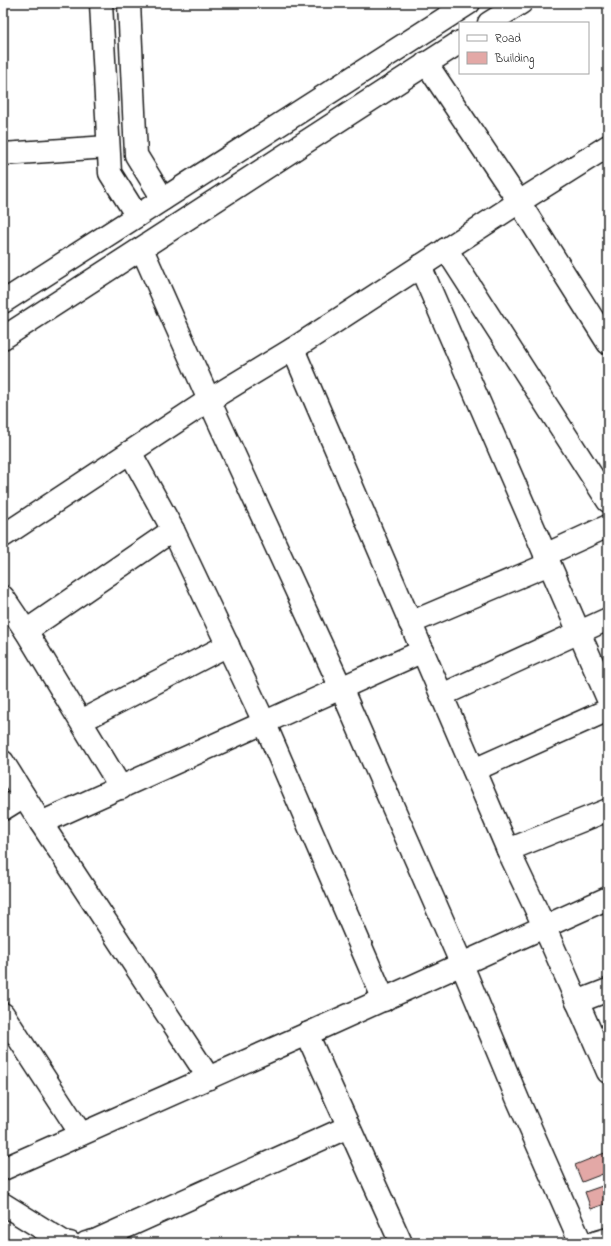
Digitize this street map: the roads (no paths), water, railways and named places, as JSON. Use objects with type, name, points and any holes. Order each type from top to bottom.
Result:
[{"type":"street","points":[[102,3],[110,173],[137,216]]},
{"type":"street","points":[[129,3],[136,155],[163,199]]},
{"type":"street","points":[[3,302],[469,3]]},
{"type":"street","points":[[491,22],[521,3]]},
{"type":"street","points":[[3,338],[459,43]]},
{"type":"street","points":[[426,63],[519,202],[602,320],[608,343]]},
{"type":"street","points":[[3,536],[209,400],[293,349],[608,146]]},
{"type":"street","points":[[3,154],[108,147]]},
{"type":"street","points":[[142,249],[209,400],[341,688],[581,1243]]},
{"type":"street","points":[[446,249],[608,501]]},
{"type":"street","points":[[420,266],[608,699]]},
{"type":"street","points":[[293,349],[508,850],[544,926],[608,1072]]},
{"type":"street","points":[[130,452],[173,530],[265,724],[384,1000]]},
{"type":"street","points":[[410,623],[547,559],[608,526]]},
{"type":"street","points":[[26,631],[173,530]]},
{"type":"street","points":[[3,597],[26,631],[121,788]]},
{"type":"street","points":[[442,695],[608,619]]},
{"type":"street","points":[[81,721],[228,646]]},
{"type":"street","points":[[41,823],[265,724],[423,651]]},
{"type":"street","points":[[474,770],[608,710]]},
{"type":"street","points":[[3,762],[41,823],[210,1078]]},
{"type":"street","points":[[3,809],[24,796]]},
{"type":"street","points":[[508,850],[608,810]]},
{"type":"street","points":[[3,1169],[210,1078],[608,898]]},
{"type":"street","points":[[577,1002],[608,990]]},
{"type":"street","points":[[3,1014],[81,1134]]},
{"type":"street","points":[[307,1034],[401,1243]]},
{"type":"street","points":[[86,1243],[97,1240],[348,1127]]},
{"type":"street","points":[[3,1204],[64,1242],[70,1243]]},
{"type":"street","points":[[594,1243],[608,1238]]}]
